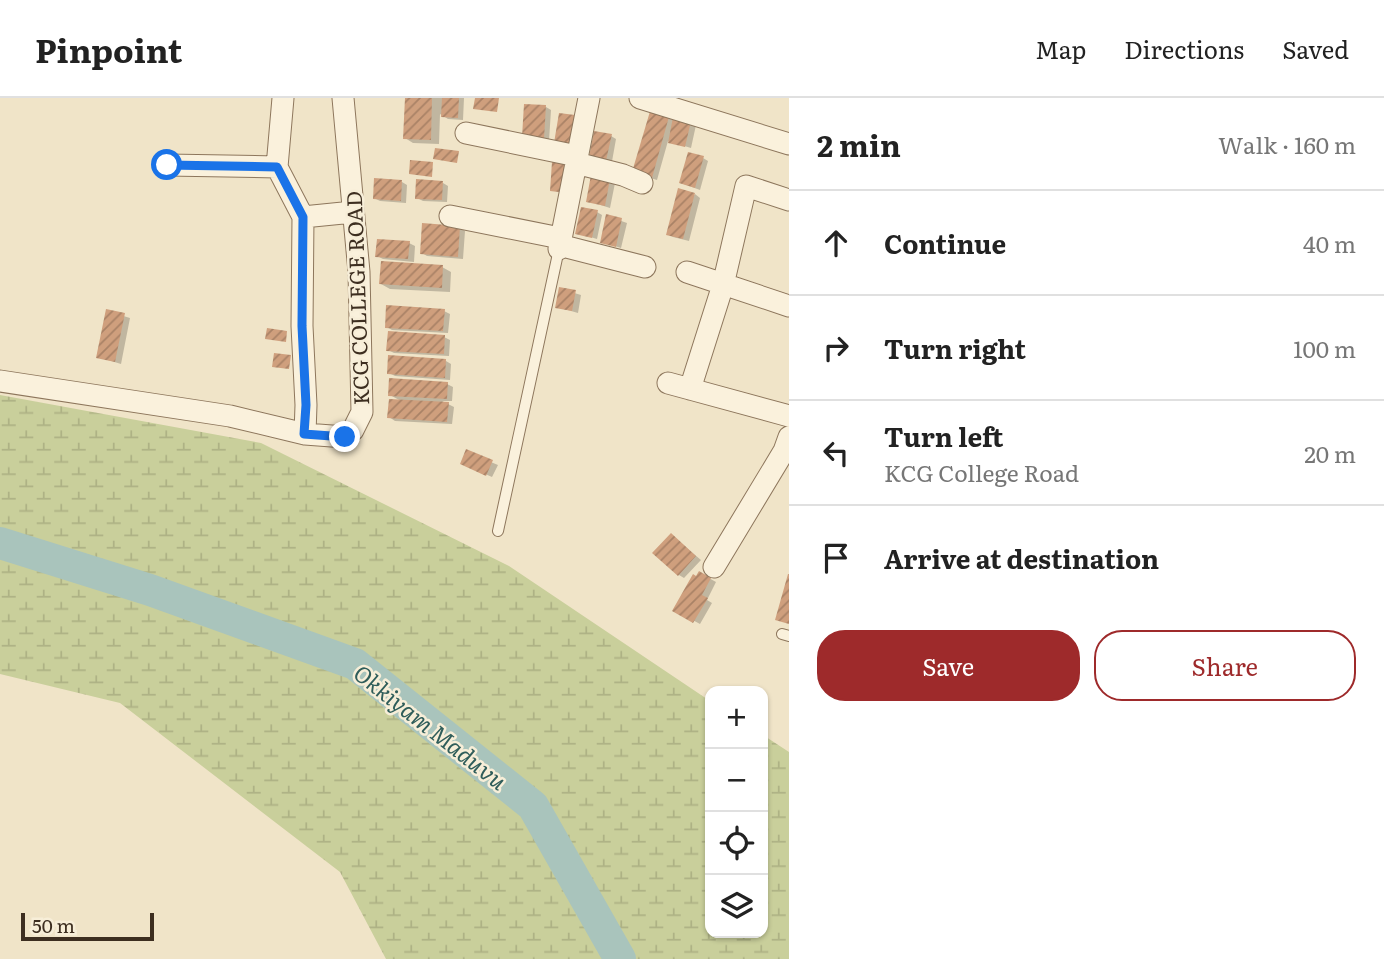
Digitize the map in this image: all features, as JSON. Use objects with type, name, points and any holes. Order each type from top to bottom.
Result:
[{"type":"street","points":[[283,98],[277,167],[303,217],[302,326],[306,405],[304,434]]},
{"type":"street","name":"KCG COLLEGE ROAD","points":[[0,381],[230,416],[304,434],[345,437],[353,430],[362,412],[359,272],[343,98]]},
{"type":"street","points":[[560,244],[589,98]]},
{"type":"street","points":[[640,98],[789,144]]},
{"type":"street","points":[[466,133],[576,160],[642,183]]},
{"type":"street","points":[[167,165],[277,167]]},
{"type":"street","points":[[690,389],[723,285],[746,186],[789,200]]},
{"type":"street","points":[[303,217],[353,212]]},
{"type":"street","points":[[450,216],[645,267]]},
{"type":"street","points":[[687,272],[789,306]]},
{"type":"street","points":[[668,383],[789,416]]},
{"type":"street","points":[[714,568],[784,451],[789,436]]},
{"type":"lane","points":[[498,531],[560,244]]},
{"type":"green space","points":[[0,395],[261,443],[509,566],[705,698],[705,938],[768,938],[768,738],[789,752],[789,959],[386,959],[340,872],[120,703],[0,674]]},
{"type":"building","points":[[405,98],[432,98],[431,140],[403,139]]},
{"type":"building","points":[[442,98],[459,98],[458,118],[441,117]]},
{"type":"building","points":[[475,98],[499,98],[497,112],[473,109]]},
{"type":"building","points":[[524,104],[546,105],[544,139],[522,137]]},
{"type":"building","points":[[651,108],[670,113],[652,178],[632,172]]},
{"type":"building","points":[[559,113],[575,115],[570,145],[554,143]]},
{"type":"building","points":[[673,117],[691,121],[685,147],[668,143]]},
{"type":"building","points":[[594,131],[612,134],[605,165],[588,162]]},
{"type":"building","points":[[435,148],[459,151],[457,163],[433,159]]},
{"type":"building","points":[[688,152],[704,156],[695,188],[679,183]]},
{"type":"building","points":[[410,160],[433,162],[432,177],[409,174]]},
{"type":"building","points":[[552,162],[569,163],[567,193],[550,191]]},
{"type":"building","points":[[591,175],[610,179],[605,206],[586,202]]},
{"type":"building","points":[[374,178],[402,180],[401,201],[373,199]]},
{"type":"building","points":[[416,179],[443,181],[442,200],[415,199]]},
{"type":"building","points":[[678,188],[695,193],[683,239],[666,235]]},
{"type":"building","points":[[581,207],[598,210],[592,238],[575,234]]},
{"type":"building","points":[[606,214],[622,218],[616,247],[600,243]]},
{"type":"building","points":[[422,223],[460,226],[458,257],[420,254]]},
{"type":"building","points":[[377,239],[410,241],[408,259],[375,257]]},
{"type":"building","points":[[381,261],[443,265],[442,288],[379,284]]},
{"type":"building","points":[[559,287],[576,290],[572,311],[555,308]]},
{"type":"building","points":[[386,305],[445,309],[443,331],[385,328]]},
{"type":"building","points":[[106,309],[125,313],[115,362],[96,358]]},
{"type":"building","points":[[267,328],[287,331],[286,342],[265,339]]},
{"type":"building","points":[[388,331],[445,335],[444,354],[386,351]]},
{"type":"building","points":[[274,353],[291,355],[289,369],[272,367]]},
{"type":"building","points":[[388,355],[446,359],[445,378],[387,374]]},
{"type":"building","points":[[389,378],[448,382],[447,399],[388,396]]},
{"type":"building","points":[[389,399],[449,402],[447,422],[387,418]]},
{"type":"building","points":[[466,449],[493,460],[486,476],[460,464]]},
{"type":"building","points":[[671,533],[696,556],[678,576],[652,553]]},
{"type":"building","points":[[699,571],[711,578],[702,595],[708,598],[693,623],[672,611],[693,574],[696,576]]},
{"type":"building","points":[[789,574],[789,624],[775,620]]},
{"type":"waterway","name":"Okkiyam Maduvu","points":[[0,543],[150,590],[355,664],[533,806],[620,959]]},
{"type":"route","points":[[167,165],[277,167],[303,217],[302,326],[306,405],[304,434],[345,437]]}]
